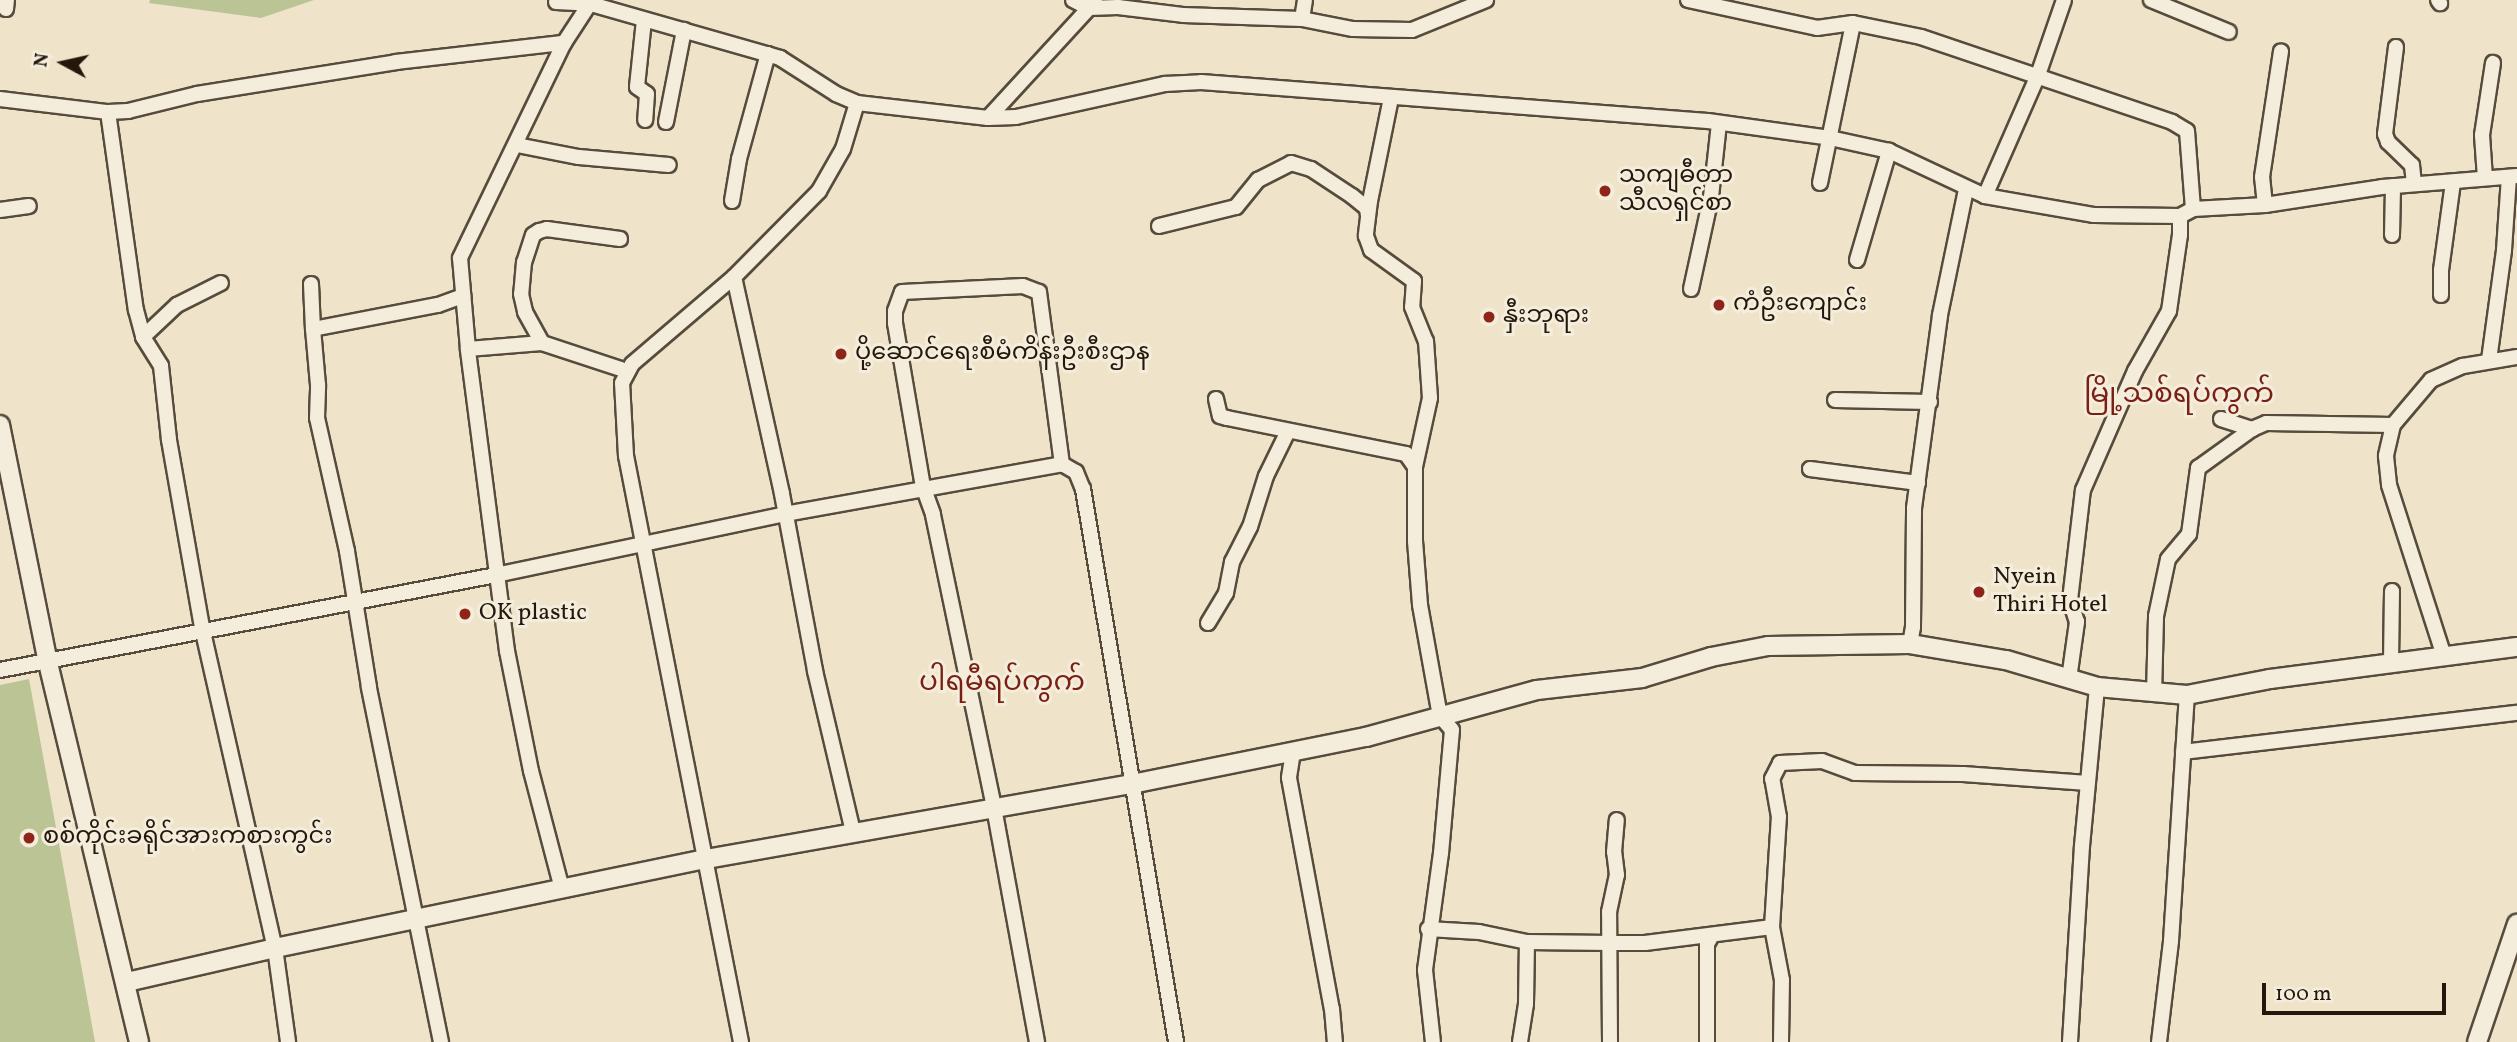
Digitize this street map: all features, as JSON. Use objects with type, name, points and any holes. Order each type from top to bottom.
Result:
[{"type":"street","points":[[1073,0],[1183,15],[1302,19],[1353,29],[1412,30],[1486,0]]},
{"type":"street","points":[[1302,19],[1305,0]]},
{"type":"street","points":[[1688,0],[1817,29],[1853,23],[1922,37],[2172,122],[2187,131],[2186,213],[2180,235],[2169,311],[2135,371],[2083,490],[2070,600],[2077,622],[2069,679]]},
{"type":"street","points":[[1985,196],[2038,75],[2064,0]]},
{"type":"street","points":[[2151,0],[2229,32]]},
{"type":"street","points":[[556,2],[591,2],[644,20],[780,58],[836,94],[856,103],[988,118],[1016,117],[1165,84],[1189,83],[1719,123],[1830,138],[1889,151],[1966,190],[1985,196],[2094,215],[2186,213],[2265,205],[2393,186],[2513,176],[2511,251],[2489,360]]},
{"type":"street","points":[[562,889],[531,771],[507,651],[468,349],[460,258],[478,217],[517,145],[564,43],[591,2]]},
{"type":"street","points":[[988,118],[1093,4]]},
{"type":"street","points":[[644,20],[636,87],[647,94],[645,120]]},
{"type":"street","points":[[1821,183],[1853,23]]},
{"type":"street","points":[[666,122],[684,30]]},
{"type":"street","points":[[0,99],[108,113],[128,111],[197,94],[396,62],[564,43]]},
{"type":"street","points":[[2396,47],[2385,134],[2388,142],[2412,165],[2414,184]]},
{"type":"street","points":[[2265,205],[2262,177],[2281,51]]},
{"type":"street","points":[[732,201],[739,159],[768,54]]},
{"type":"street","points":[[2485,178],[2482,135],[2493,63]]},
{"type":"street","points":[[1391,97],[1368,216],[1367,245],[1414,281],[1412,307],[1426,341],[1430,398],[1415,467],[1413,503],[1419,605],[1440,716],[1452,730],[1441,853],[1428,929],[1425,970],[1433,1042]]},
{"type":"street","points":[[741,1042],[626,456],[622,383],[627,371],[734,277],[819,191],[844,149],[856,103]]},
{"type":"street","points":[[108,113],[136,310],[142,337],[161,366],[170,440],[203,632],[275,948],[288,1042]]},
{"type":"street","points":[[1691,289],[1711,197],[1719,123]]},
{"type":"street","points":[[517,145],[579,157],[669,165]]},
{"type":"street","points":[[1857,260],[1889,151]]},
{"type":"street","points":[[1159,226],[1236,207],[1258,180],[1291,163],[1311,169],[1352,196],[1367,208],[1368,216]]},
{"type":"street","points":[[2441,295],[2441,270],[2453,182]]},
{"type":"street","points":[[2392,235],[2393,186]]},
{"type":"street","points":[[1910,644],[1913,627],[1914,508],[1940,315],[1966,190]]},
{"type":"street","points":[[0,210],[29,206]]},
{"type":"street","points":[[542,343],[525,312],[522,294],[524,262],[533,235],[547,229],[620,239]]},
{"type":"street","points":[[734,277],[785,514],[815,671],[853,832]]},
{"type":"street","points":[[142,337],[177,305],[221,283]]},
{"type":"street","points":[[311,284],[317,418],[355,600],[369,687],[418,918],[440,1042]]},
{"type":"street","points":[[1037,1042],[994,807],[933,514],[923,487],[895,311],[902,292],[918,289],[1023,286],[1040,292],[1062,464]]},
{"type":"street","points":[[313,329],[438,305],[464,296]]},
{"type":"street","points":[[468,349],[542,343],[627,371]]},
{"type":"street","points":[[2444,656],[2389,485],[2386,456],[2393,425],[2431,380],[2489,360],[2517,357]]},
{"type":"street","points":[[1216,399],[1220,416],[1406,454],[1415,467]]},
{"type":"street","points":[[1835,400],[1930,402]]},
{"type":"street","points":[[2221,419],[2252,429]]},
{"type":"street","points":[[2154,694],[2157,616],[2168,559],[2189,534],[2198,468],[2252,429],[2270,422],[2393,425]]},
{"type":"street","points":[[0,425],[48,663],[127,982],[139,1042]]},
{"type":"street","points":[[1208,623],[1226,593],[1232,562],[1250,527],[1266,476],[1288,431]]},
{"type":"street","points":[[0,670],[48,663],[355,600],[496,575],[923,487],[1062,464],[1076,472],[1083,489],[1176,1042]]},
{"type":"street","points":[[1810,469],[1918,483]]},
{"type":"street","points":[[2391,663],[2392,591]]},
{"type":"street","points":[[127,982],[275,948],[706,859],[1132,784],[1293,752],[1366,737],[1537,690],[1642,678],[1711,657],[1768,646],[1910,644],[2006,660],[2097,687],[2187,695],[2391,663],[2517,647]]},
{"type":"street","points":[[2070,1042],[2097,687]]},
{"type":"street","points":[[2159,1042],[2171,941],[2187,695]]},
{"type":"street","points":[[2183,752],[2517,713]]},
{"type":"street","points":[[1293,752],[1289,778],[1332,1009],[1335,1042]]},
{"type":"street","points":[[1782,1042],[1783,980],[1772,927],[1779,817],[1772,779],[1780,763],[1822,761],[1855,773],[1963,774],[2088,783]]},
{"type":"street","points":[[1610,1042],[1609,912],[1617,875],[1614,852],[1617,820]]},
{"type":"street","points":[[2477,1042],[2512,955],[2517,924]]},
{"type":"street","points":[[1428,929],[1479,932],[1527,942],[1611,943],[1772,927]]},
{"type":"street","points":[[1707,1042],[1707,944],[1712,935]]},
{"type":"street","points":[[1520,1042],[1526,1003],[1527,942]]},
{"type":"green space","points":[[150,0],[314,0],[261,18],[149,3]]},
{"type":"green space","name":"စစ်ကိုင်းခရိုင်အားကစားကွင်း","points":[[29,679],[95,1042],[0,1042],[0,685]]},
{"type":"place","name":"သကျဓီတာ သီလရှင်စာ","points":[[1605,191]]},
{"type":"place","name":"ကံဦးကျောင်း","points":[[1719,305]]},
{"type":"place","name":"နှီးဘုရား","points":[[1489,317]]},
{"type":"place","name":"ပို့ဆောင်ရေးစီမံကိန်းဦးစီးဌာန","points":[[841,354]]},
{"type":"place","name":"Nyein Thiri Hotel","points":[[1979,592]]},
{"type":"place","name":"OK plastic","points":[[465,614]]},
{"type":"place","name":"စစ်ကိုင်းခရိုင်အားကစားကွင်း","points":[[29,838]]},
{"type":"district","name":"မြို့သစ်ရပ်ကွက်","points":[[2179,395]]},
{"type":"district","name":"ပါရမီရပ်ကွက်","points":[[1002,683]]}]
